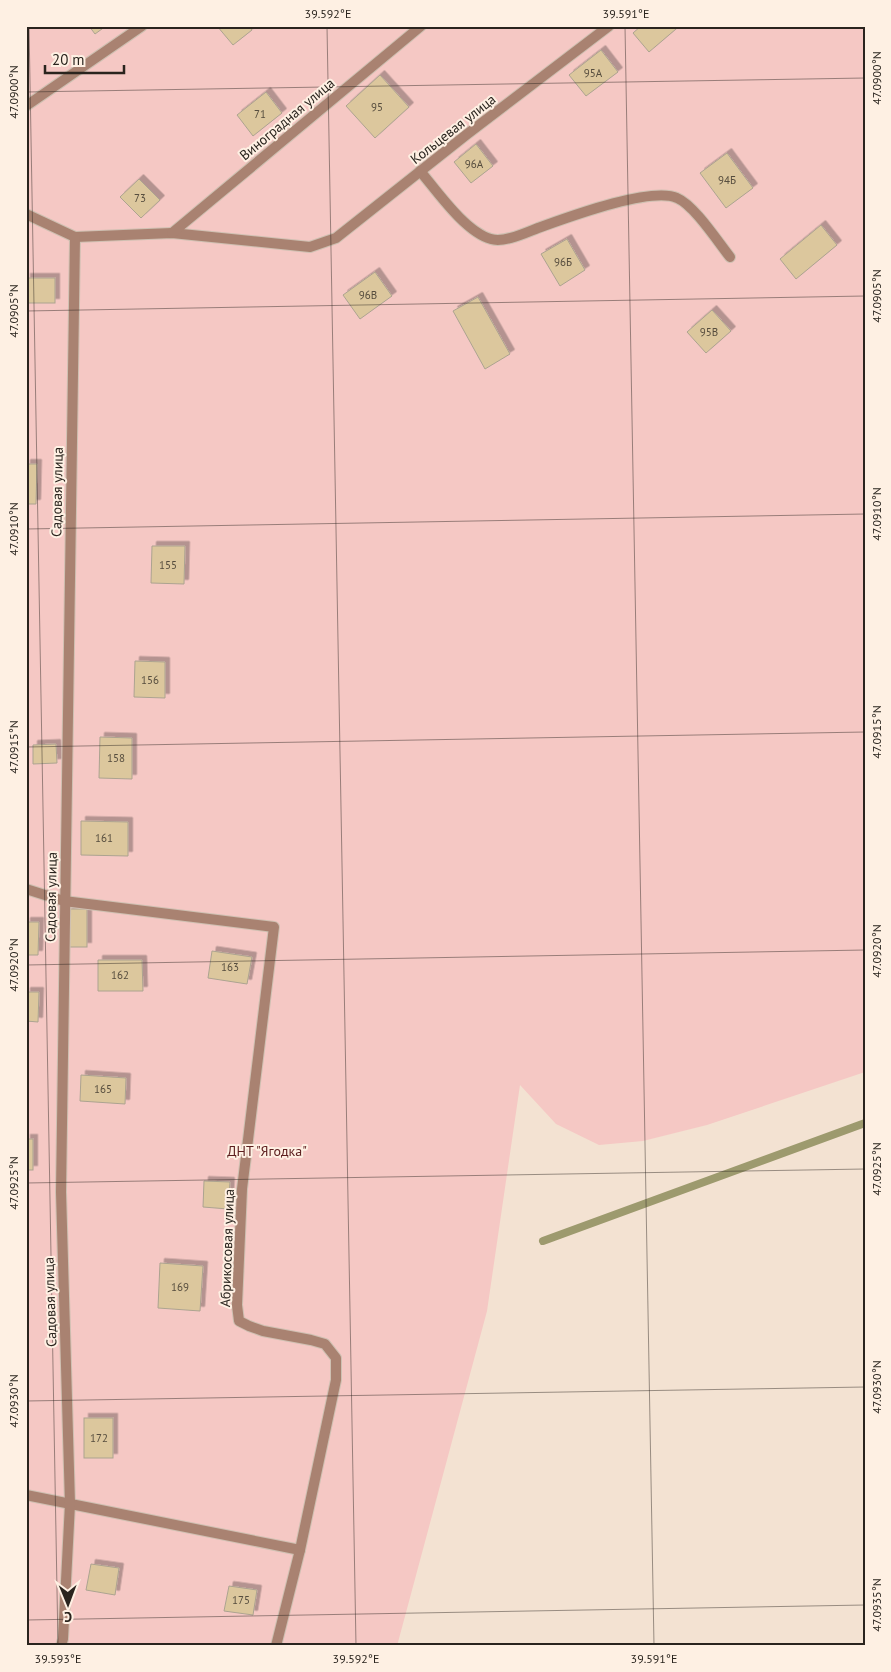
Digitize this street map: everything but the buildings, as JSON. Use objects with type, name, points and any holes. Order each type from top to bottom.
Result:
[{"type":"street","points":[[26,106],[142,26]]},
{"type":"street","name":"Виноградная улица","points":[[172,233],[421,26]]},
{"type":"street","name":"Кольцевая улица","points":[[172,233],[310,247],[336,238],[609,26]]},
{"type":"street","points":[[420,172],[455,214],[477,233],[492,240],[512,238],[578,213],[621,202],[654,195],[668,195],[679,198],[689,206],[730,257]]},
{"type":"street","points":[[26,214],[76,237],[172,233]]},
{"type":"street","name":"Садовая улица","points":[[62,1646],[70,1504],[60,1192],[76,237]]},
{"type":"street","points":[[26,889],[64,901]]},
{"type":"street","name":"Абрикосовая улица","points":[[64,901],[274,927],[242,1189],[237,1305],[239,1320],[250,1326],[325,1344],[336,1358],[336,1380],[300,1550],[276,1646]]},
{"type":"street","points":[[26,1495],[300,1550]]},
{"type":"green space","name":"ДНТ \"Ягодка\"","points":[[26,26],[865,26],[865,1072],[707,1125],[643,1141],[599,1145],[556,1124],[520,1085],[487,1311],[397,1646],[26,1646]]},
{"type":"waterway","points":[[543,1241],[865,1123]]}]
